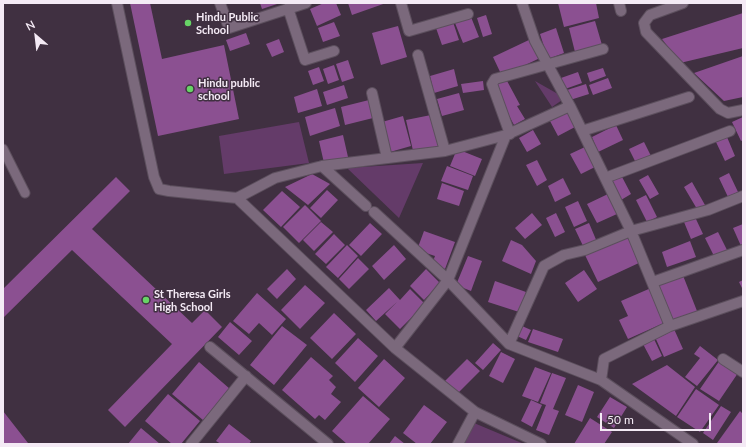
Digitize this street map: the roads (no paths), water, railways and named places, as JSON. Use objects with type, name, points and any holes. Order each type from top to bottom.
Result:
[{"type":"street","points":[[117,3],[154,177],[158,188],[169,191],[237,198],[275,178],[322,166],[445,151],[508,135],[570,106]]},
{"type":"street","points":[[220,3],[229,28],[306,3]]},
{"type":"street","points":[[401,3],[409,31],[468,14]]},
{"type":"street","points":[[522,3],[535,41],[570,106],[631,231],[670,326]]},
{"type":"street","points":[[683,3],[650,15],[644,24],[646,32],[720,109],[728,113],[743,110]]},
{"type":"street","points":[[288,8],[305,60],[334,51]]},
{"type":"street","points":[[395,348],[448,280],[508,135],[492,82],[498,78],[603,49]]},
{"type":"street","points":[[418,55],[445,151]]},
{"type":"street","points":[[372,93],[387,158]]},
{"type":"street","points":[[582,131],[689,97]]},
{"type":"street","points":[[605,178],[730,132]]},
{"type":"street","points":[[322,166],[448,280],[509,344],[601,380],[693,444]]},
{"type":"street","points":[[509,344],[544,266],[564,255],[585,250],[631,231],[708,210],[743,196]]},
{"type":"street","points":[[237,198],[395,348],[474,412],[541,444]]},
{"type":"street","points":[[653,282],[743,250]]},
{"type":"street","points":[[601,380],[604,359],[670,326],[743,302]]},
{"type":"street","points":[[210,347],[328,444]]},
{"type":"street","points":[[723,359],[743,372]]},
{"type":"street","points":[[191,444],[246,376]]},
{"type":"street","points":[[458,444],[474,412]]},
{"type":"lane","points":[[3,150],[25,193]]},
{"type":"place","name":"Hindu Public School","points":[[188,23]]},
{"type":"place","name":"Hindu public school","points":[[190,89]]},
{"type":"place","name":"St Theresa Girls High School","points":[[146,300]]}]
